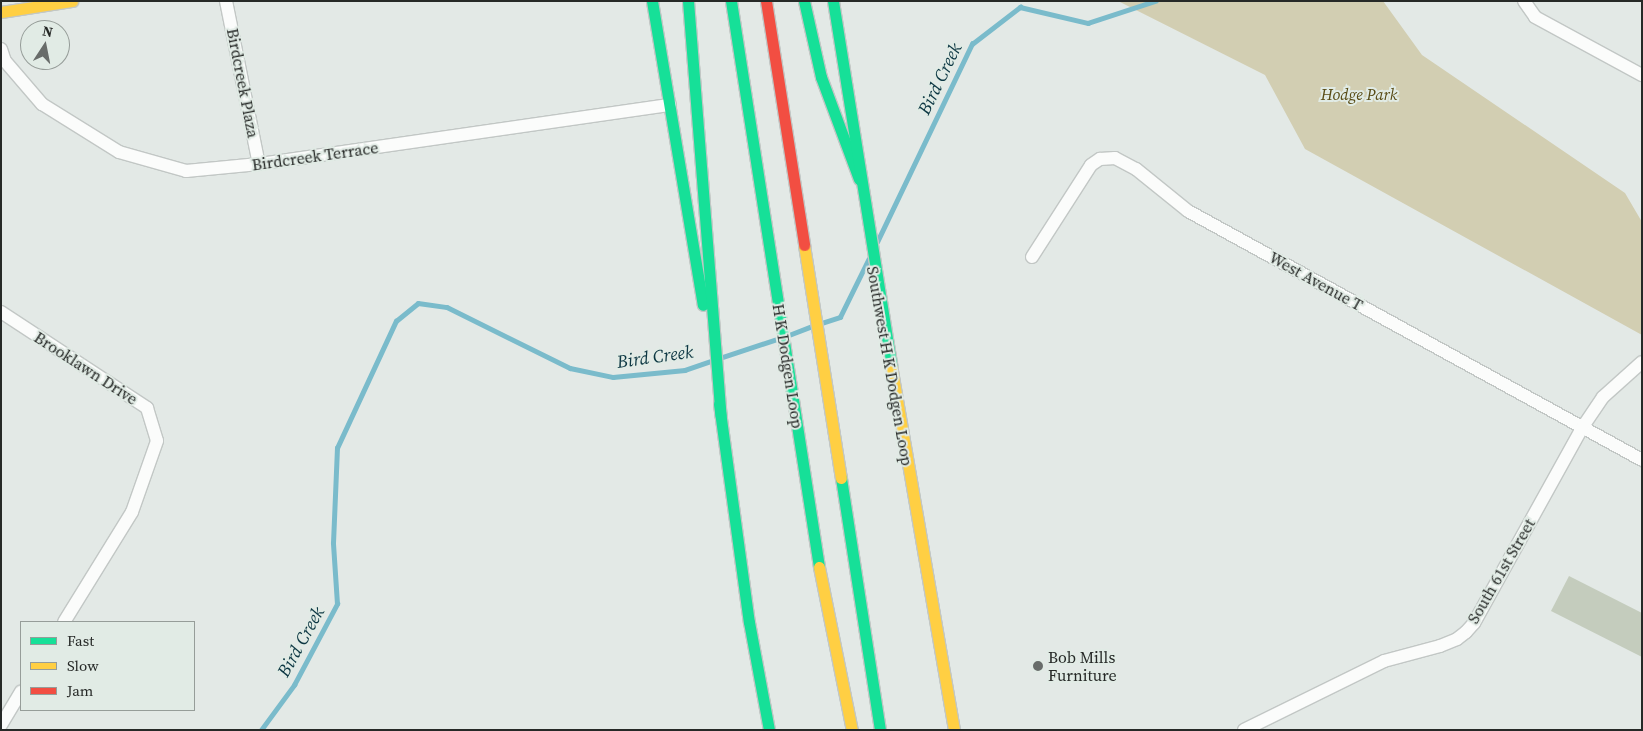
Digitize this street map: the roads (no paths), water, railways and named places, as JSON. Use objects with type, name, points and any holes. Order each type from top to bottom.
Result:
[{"type":"main road","points":[[1,12],[72,1]]},
{"type":"main road","points":[[652,1],[721,416],[749,622],[769,730]]},
{"type":"main road","points":[[688,1],[721,416]]},
{"type":"main road","name":"H K Dodgen Loop","points":[[731,1],[814,541],[852,730]]},
{"type":"main road","name":"H K Dodgen Loop","points":[[766,1],[833,440],[880,730]]},
{"type":"main road","points":[[804,1],[821,78],[859,179]]},
{"type":"main road","name":"Southwest H K Dodgen Loop","points":[[833,1],[859,179],[954,730]]},
{"type":"street","name":"Birdcreek Plaza","points":[[226,1],[259,164]]},
{"type":"street","points":[[1524,1],[1535,18],[1642,75]]},
{"type":"street","name":"Birdcreek Terrace","points":[[1,49],[5,61],[42,104],[119,152],[186,171],[259,164],[670,105]]},
{"type":"street","name":"West Avenue T","points":[[1032,258],[1091,165],[1100,159],[1116,158],[1136,169],[1188,211],[1642,460]]},
{"type":"street","name":"Brooklawn Drive","points":[[1,312],[147,408],[158,441],[132,512],[65,621]]},
{"type":"street","name":"South 61st Street","points":[[1244,730],[1384,661],[1457,639],[1477,617],[1582,428],[1603,397],[1642,362]]},
{"type":"street","points":[[1,725],[20,694]]},
{"type":"waterway","name":"Bird Creek","points":[[877,242],[972,44],[1020,7],[1088,23],[1155,1]]},
{"type":"waterway","name":"Bird Creek","points":[[822,323],[840,317],[868,260]]},
{"type":"waterway","name":"Bird Creek","points":[[261,730],[294,685],[337,604],[333,543],[337,448],[396,321],[418,303],[447,307],[570,368],[613,377],[685,370],[711,361]]},
{"type":"waterway","name":"Bird Creek","points":[[789,335],[810,327]]},
{"type":"waterway","name":"Bird Creek","points":[[723,357],[777,339]]},
{"type":"place","name":"Bob Mills Furniture","points":[[1038,666]]},
{"type":"park label","name":"Hodge Park","points":[[1359,94]]}]
